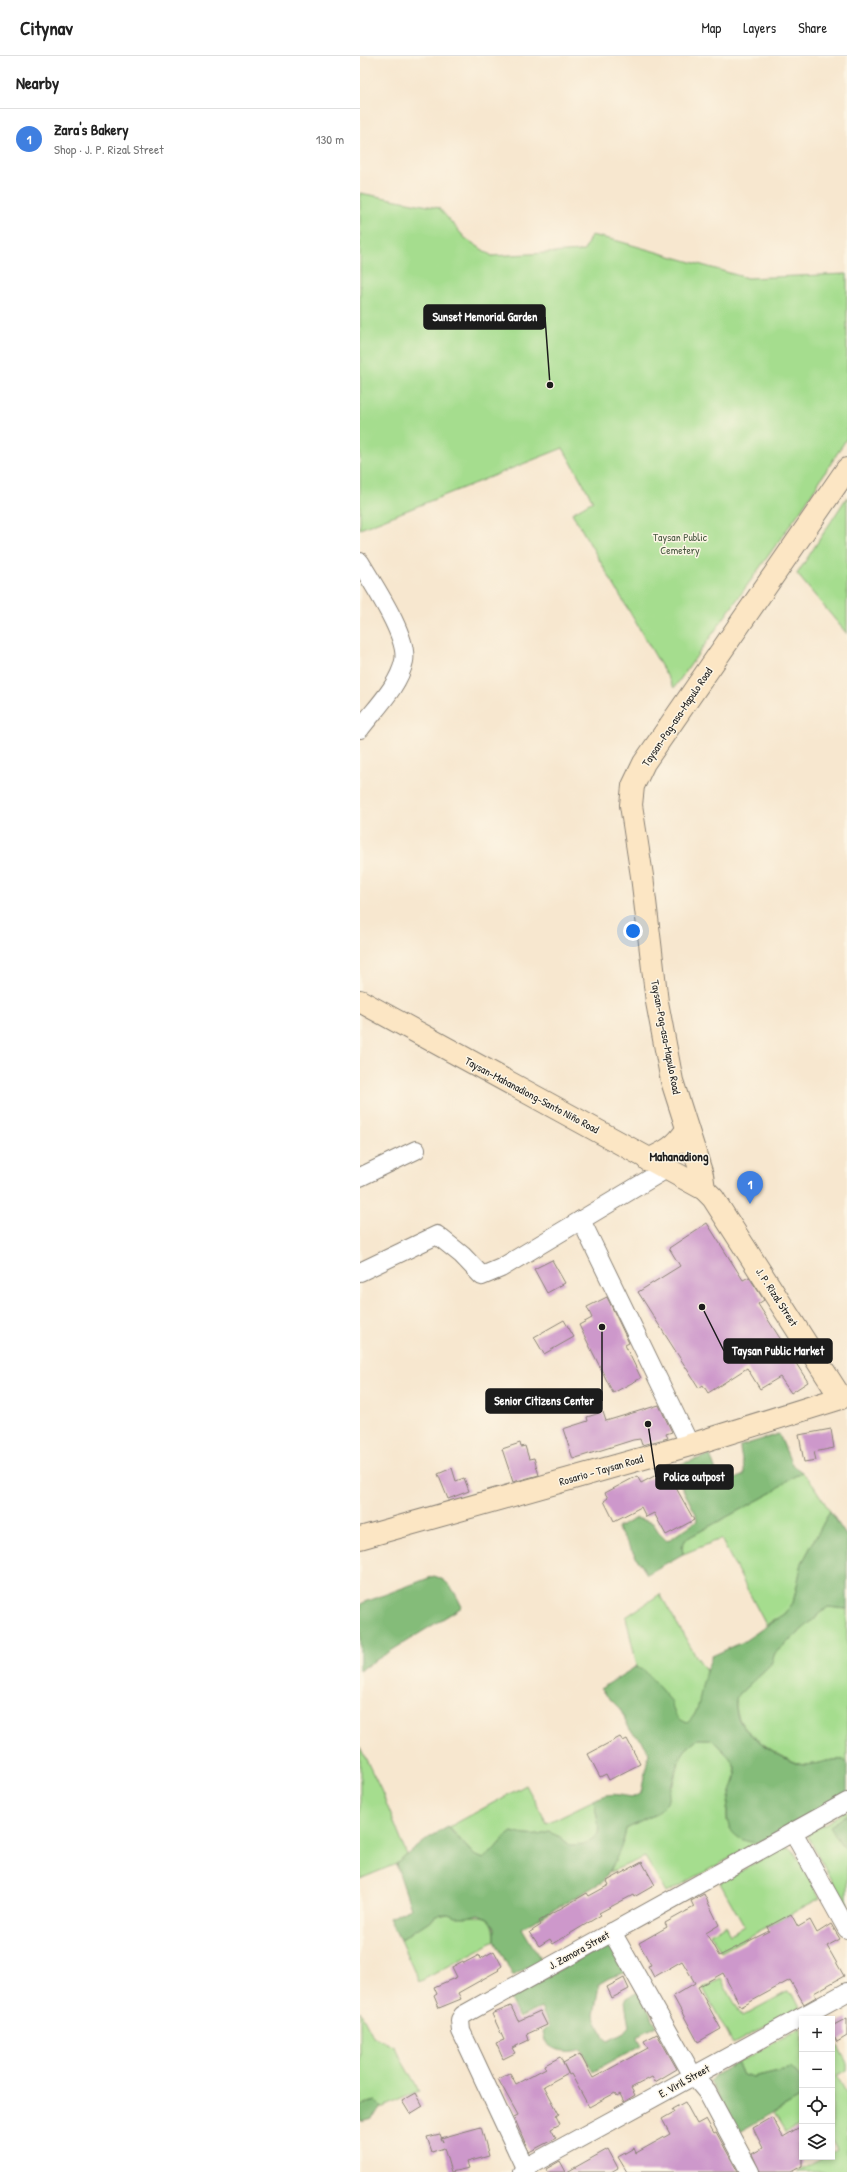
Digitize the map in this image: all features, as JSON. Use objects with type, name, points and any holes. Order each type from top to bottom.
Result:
[{"type":"main road","name":"Taysan-Pag-asa-Mapulo Road","points":[[704,1189],[702,1175],[672,1081],[657,1002],[642,876],[631,804],[634,786],[644,763],[847,469]]},
{"type":"main road","name":"Taysan-Mahanadiong-Santo Niño Road","points":[[360,1001],[648,1160],[668,1168],[704,1189]]},
{"type":"main road","points":[[648,1160],[672,1148],[680,1141],[687,1129]]},
{"type":"main road","name":"J. P. Rizal Street","points":[[704,1189],[713,1198],[844,1402]]},
{"type":"main road","name":"Rosario - Taysan Road","points":[[360,1538],[844,1402]]},
{"type":"street","points":[[360,562],[397,627],[403,644],[405,659],[401,671],[393,685],[360,729]]},
{"type":"street","points":[[360,1177],[416,1150]]},
{"type":"street","points":[[360,1272],[438,1235],[462,1255],[482,1276],[501,1268],[668,1168]]},
{"type":"street","points":[[581,1220],[690,1445]]},
{"type":"street","name":"J. Zamora Street","points":[[525,2171],[461,2031],[460,2020],[468,2010],[847,1802]]},
{"type":"street","points":[[793,1832],[847,1929]]},
{"type":"street","points":[[612,1932],[693,2076],[707,2092],[750,2172]]},
{"type":"street","name":"E. Viril Street","points":[[525,2171],[693,2076],[847,1992]]},
{"type":"green space","name":"Taysan Public Cemetery","points":[[360,193],[439,208],[465,238],[492,256],[584,251],[591,235],[618,241],[747,278],[847,274],[847,438],[803,507],[674,688],[572,513],[593,501],[563,448],[360,529]]},
{"type":"green space","points":[[847,497],[847,634],[797,574]]},
{"type":"green space","points":[[779,1434],[792,1465],[802,1472],[788,1480],[773,1492],[686,1539],[682,1546],[683,1554],[647,1574],[617,1528],[636,1518],[653,1523],[660,1534],[667,1541],[697,1521],[696,1514],[671,1467],[710,1455],[719,1480],[730,1481],[744,1475],[740,1446]]},
{"type":"green space","points":[[802,1472],[809,1479],[830,1511],[802,1563],[793,1603],[784,1614],[766,1625],[721,1539],[683,1554],[682,1546],[686,1539],[773,1492],[788,1480]]},
{"type":"green space","points":[[830,1511],[847,1537],[847,1609],[828,1607],[775,1653],[771,1664],[735,1698],[737,1715],[742,1725],[753,1737],[770,1750],[797,1764],[804,1765],[833,1760],[844,1760],[847,1763],[847,1793],[758,1843],[747,1841],[739,1838],[733,1833],[727,1818],[729,1801],[736,1779],[736,1771],[732,1761],[711,1739],[698,1739],[685,1750],[678,1762],[667,1803],[656,1814],[626,1829],[623,1843],[617,1857],[602,1882],[522,1928],[541,1960],[513,1976],[495,1941],[495,1927],[488,1918],[478,1914],[468,1917],[456,1917],[448,1914],[437,1916],[400,1940],[389,1918],[411,1908],[396,1864],[430,1837],[448,1827],[474,1855],[484,1859],[512,1832],[540,1835],[549,1832],[560,1837],[570,1845],[586,1844],[598,1834],[594,1800],[603,1796],[616,1794],[633,1797],[641,1793],[649,1753],[643,1742],[630,1730],[620,1709],[600,1689],[637,1666],[645,1671],[672,1702],[674,1712],[678,1717],[687,1723],[696,1711],[704,1678],[712,1656],[743,1642],[784,1614],[793,1603],[802,1563]]},
{"type":"green space","points":[[434,1576],[440,1578],[448,1584],[462,1607],[360,1670],[360,1604]]},
{"type":"green space","points":[[660,1594],[694,1653],[706,1670],[699,1706],[692,1718],[687,1723],[678,1719],[645,1671],[637,1666],[626,1617]]},
{"type":"green space","points":[[828,1607],[847,1609],[847,1763],[843,1760],[838,1760],[805,1765],[780,1755],[753,1736],[742,1724],[739,1718],[735,1698],[771,1664],[775,1653]]},
{"type":"green space","points":[[698,1739],[711,1739],[733,1761],[736,1776],[727,1808],[727,1822],[758,1843],[666,1893],[645,1857],[610,1872],[624,1839],[626,1829],[656,1814],[673,1785],[678,1762],[685,1750]]},
{"type":"green space","points":[[360,1747],[381,1790],[407,1855],[396,1864],[360,1879]]},
{"type":"green space","points":[[526,1785],[547,1823],[594,1800],[598,1834],[586,1844],[570,1845],[560,1837],[549,1832],[540,1835],[531,1835],[512,1832],[484,1859],[474,1855],[449,1827]]},
{"type":"green space","points":[[847,1811],[847,1815],[831,1826],[842,1846],[847,1851],[847,1910],[808,1837],[809,1833]]},
{"type":"green space","points":[[847,1815],[847,1851],[842,1846],[830,1826]]},
{"type":"green space","points":[[783,1847],[793,1850],[820,1898],[721,1952],[710,1933],[725,1925],[730,1934],[744,1926],[720,1883]]},
{"type":"green space","points":[[448,1914],[465,1917],[480,1916],[486,1918],[491,1922],[494,1929],[495,1941],[419,1982],[400,1940],[437,1916]]},
{"type":"green space","points":[[607,1944],[610,1945],[626,1972],[609,1978],[599,1984],[594,2015],[604,2038],[608,2041],[624,2033],[629,2027],[625,2002],[627,1998],[638,1992],[657,2026],[637,2036],[642,2045],[593,2072],[581,2049],[577,2051],[562,2051],[552,2047],[545,2041],[543,2031],[549,2026],[541,2008],[519,2018],[509,1997]]},
{"type":"green space","points":[[721,1979],[742,2016],[787,1992],[793,1994],[800,2008],[733,2044],[703,1988]]},
{"type":"green space","points":[[360,2011],[373,2036],[394,2047],[419,2091],[381,2108],[376,2101],[360,2105]]},
{"type":"green space","points":[[799,2029],[799,2077],[791,2068],[753,2077],[743,2074],[737,2063]]},
{"type":"green space","points":[[835,2041],[847,2063],[847,2070],[837,2076],[847,2094],[847,2172],[797,2172],[819,2160],[835,2160],[835,2151],[837,2150],[835,2146]]},
{"type":"green space","points":[[737,2063],[743,2074],[753,2077],[791,2068],[799,2077],[799,2099],[737,2133],[710,2081],[715,2075]]},
{"type":"green space","points":[[799,2099],[799,2126],[786,2133],[774,2113]]},
{"type":"green space","points":[[376,2101],[381,2108],[372,2118],[360,2121],[360,2105]]},
{"type":"building","points":[[707,1223],[743,1280],[749,1277],[764,1300],[758,1304],[808,1382],[791,1393],[780,1377],[760,1389],[747,1368],[708,1393],[703,1385],[699,1388],[638,1292],[680,1266],[669,1248]]},
{"type":"building","points":[[552,1260],[565,1283],[547,1293],[534,1269]]},
{"type":"building","points":[[607,1297],[629,1343],[625,1345],[641,1378],[613,1393],[579,1325],[592,1318],[587,1307]]},
{"type":"building","points":[[564,1320],[574,1337],[544,1354],[534,1337]]},
{"type":"building","points":[[659,1405],[672,1432],[666,1434],[668,1438],[642,1445],[640,1439],[633,1440],[573,1459],[563,1429],[588,1421],[587,1417],[603,1412],[606,1421]]},
{"type":"building","points":[[831,1429],[834,1448],[814,1452],[816,1460],[804,1462],[799,1435]]},
{"type":"building","points":[[520,1443],[521,1447],[525,1446],[529,1459],[534,1458],[539,1475],[513,1482],[502,1449]]},
{"type":"building","points":[[452,1468],[456,1481],[464,1478],[469,1491],[448,1499],[438,1474]]},
{"type":"building","points":[[666,1470],[694,1520],[666,1535],[654,1513],[646,1517],[641,1507],[614,1521],[604,1501],[608,1498],[605,1493],[637,1476],[641,1483]]},
{"type":"building","points":[[620,1737],[623,1741],[627,1739],[640,1764],[609,1780],[606,1774],[600,1777],[588,1754]]},
{"type":"building","points":[[642,1862],[655,1885],[634,1897],[633,1895],[599,1913],[601,1915],[553,1944],[550,1939],[539,1946],[530,1932],[541,1925],[539,1921],[587,1893],[589,1896],[609,1885],[607,1881]]},
{"type":"building","points":[[704,1894],[719,1925],[706,1933],[719,1956],[769,1931],[767,1927],[791,1914],[798,1927],[810,1920],[817,1933],[831,1924],[840,1939],[827,1946],[844,1976],[814,1993],[816,1997],[804,2004],[790,1980],[741,2007],[723,1973],[698,1987],[721,2029],[698,2042],[673,1996],[695,1983],[682,1961],[654,1977],[648,1966],[651,1965],[639,1943],[667,1927],[665,1923],[694,1907],[691,1901]]},
{"type":"building","points":[[494,1951],[502,1966],[498,1969],[499,1970],[458,1993],[461,1999],[439,2008],[434,1996],[437,1994],[434,1987],[457,1977],[452,1967],[463,1961],[464,1963],[479,1955],[480,1959]]},
{"type":"building","points":[[624,1978],[629,1989],[612,1998],[607,1987]]},
{"type":"building","points":[[511,2006],[518,2021],[540,2011],[547,2025],[527,2034],[529,2040],[512,2048],[515,2053],[503,2059],[496,2043],[504,2040],[492,2014]]},
{"type":"building","points":[[847,2018],[847,2036],[837,2042],[835,2038],[835,2024]]},
{"type":"building","points":[[657,2034],[677,2069],[655,2082],[652,2077],[631,2088],[635,2095],[624,2102],[620,2094],[617,2096],[615,2093],[589,2107],[571,2074],[569,2075],[563,2063],[580,2054],[593,2078],[648,2048],[644,2041]]},
{"type":"building","points":[[560,2057],[568,2073],[544,2086],[559,2114],[556,2116],[560,2124],[551,2129],[556,2138],[529,2152],[514,2117],[518,2115],[498,2079],[510,2073],[516,2084],[546,2068],[545,2065]]},
{"type":"building","points":[[416,2093],[423,2106],[410,2114],[402,2101]]},
{"type":"building","points":[[685,2102],[697,2124],[706,2119],[714,2133],[716,2132],[738,2172],[627,2172],[618,2157],[634,2148],[636,2153],[670,2134],[662,2119],[674,2112],[672,2109]]},
{"type":"building","points":[[772,2117],[783,2137],[798,2128],[799,2160],[802,2160],[802,2166],[791,2172],[760,2172],[752,2154],[763,2148],[753,2128]]},
{"type":"building","points":[[481,2127],[489,2156],[467,2162],[469,2168],[451,2172],[444,2148],[432,2152],[427,2137],[440,2134],[441,2138]]},
{"type":"building","points":[[608,2149],[618,2168],[611,2172],[567,2172]]},
{"type":"building","points":[[560,2161],[566,2172],[547,2172],[546,2169]]},
{"type":"place","name":"Sunset Memorial Garden","points":[[550,385]]},
{"type":"place","name":"Zara's Bakery","points":[[750,1204]]},
{"type":"place","name":"Taysan Public Market","points":[[702,1307]]},
{"type":"place","name":"Senior Citizens Center","points":[[602,1327]]},
{"type":"place","name":"Police outpost","points":[[648,1424]]},
{"type":"district","name":"Mahanadiong","points":[[679,1156]]}]
